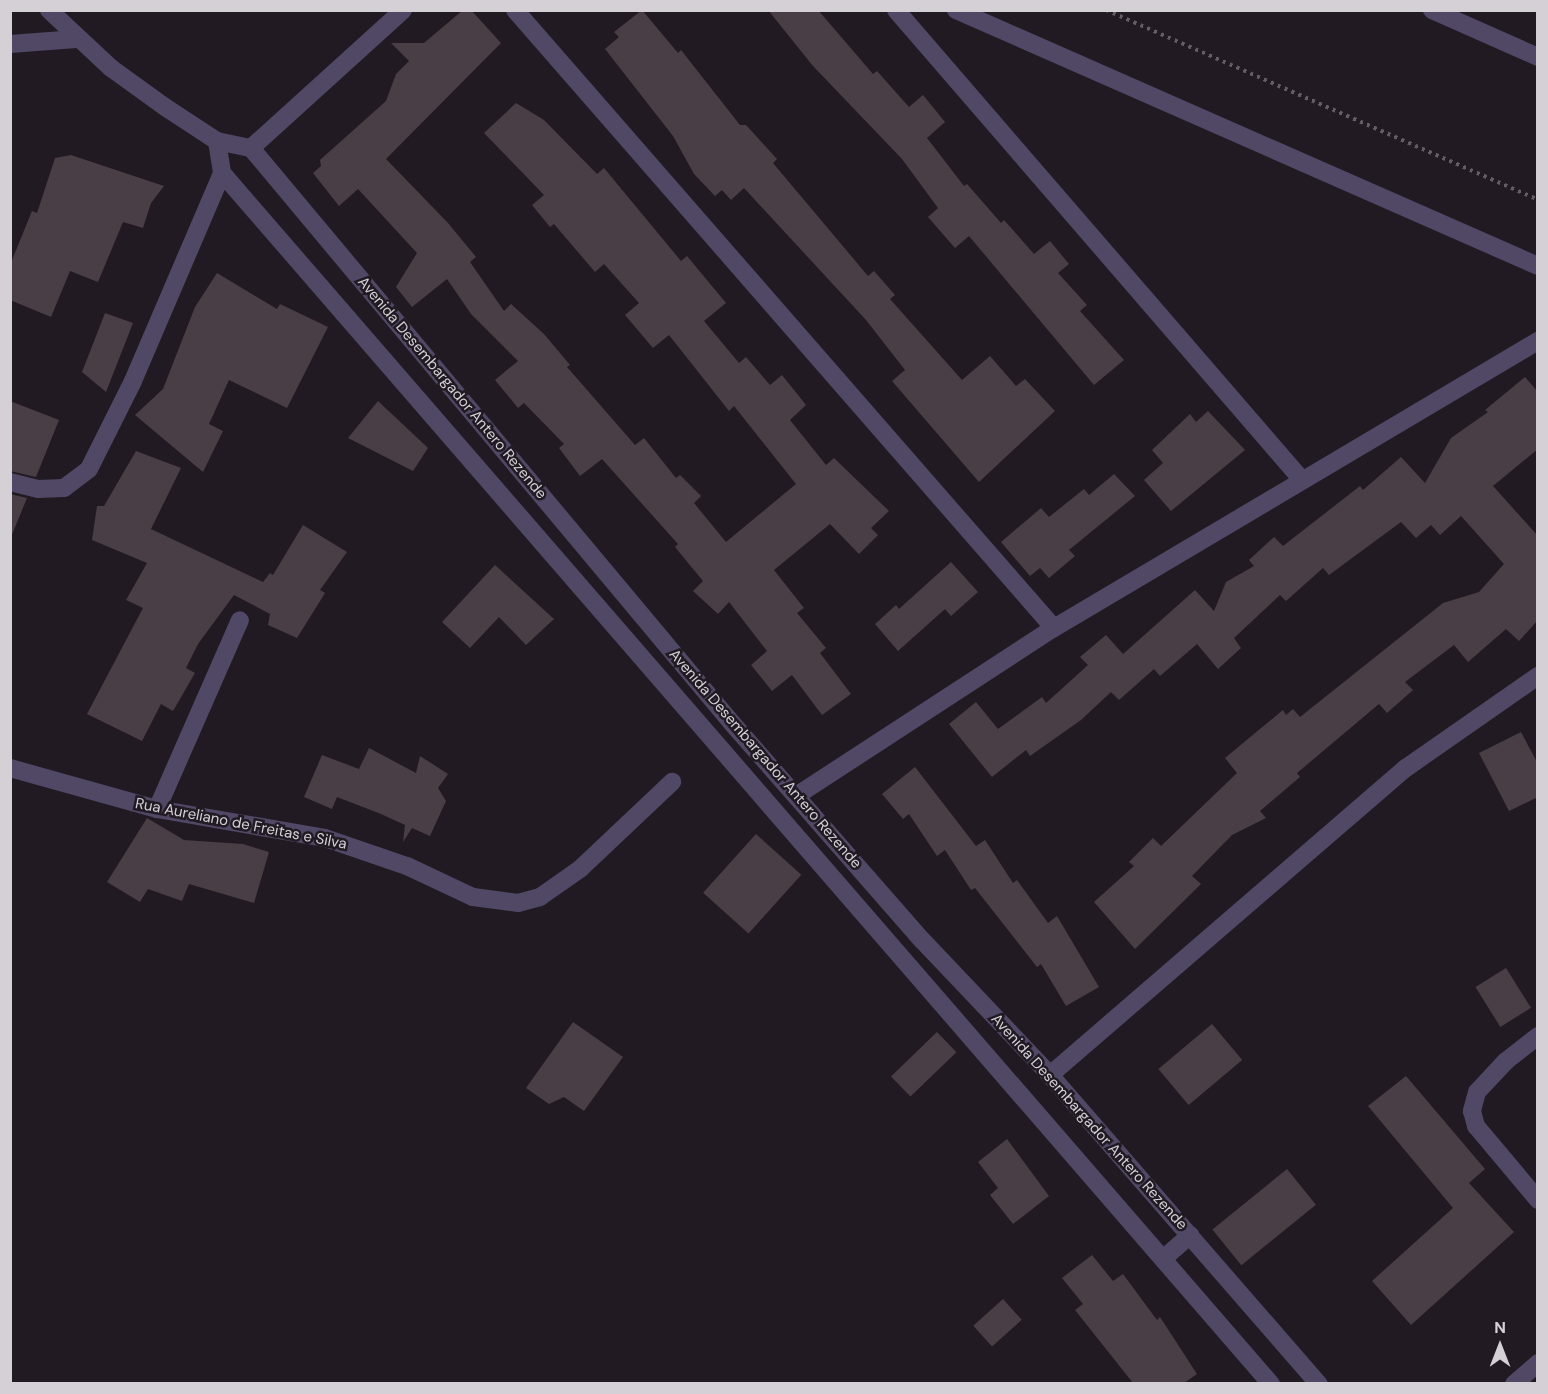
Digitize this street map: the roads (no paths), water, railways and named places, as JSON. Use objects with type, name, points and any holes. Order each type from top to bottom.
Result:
[{"type":"street","points":[[49,10],[76,39],[111,68],[217,141],[251,148],[404,10]]},
{"type":"street","points":[[515,10],[1054,628]]},
{"type":"street","points":[[896,10],[1302,480]]},
{"type":"street","points":[[956,10],[1538,266]]},
{"type":"street","points":[[1432,10],[1538,57]]},
{"type":"street","points":[[10,44],[76,39]]},
{"type":"street","points":[[10,482],[38,489],[64,489],[89,469],[133,381],[222,173],[217,141]]},
{"type":"street","name":"Avenida Desembargador Antero Rezende","points":[[251,148],[796,796],[922,939],[1050,1075],[1319,1383]]},
{"type":"street","name":"Avenida Desembargador Antero Rezende","points":[[222,173],[1271,1383]]},
{"type":"street","points":[[796,796],[1054,628],[1538,341]]},
{"type":"street","points":[[440,424],[465,404]]},
{"type":"street","points":[[157,809],[240,620]]},
{"type":"street","points":[[1050,1075],[1406,768],[1538,676]]},
{"type":"street","name":"Rua Aureliano de Freitas e Silva","points":[[10,768],[157,809],[326,838],[407,866],[473,897],[518,903],[540,897],[580,869],[672,782]]},
{"type":"street","points":[[828,870],[848,855]]},
{"type":"street","points":[[903,957],[922,939]]},
{"type":"street","points":[[1538,1036],[1506,1061],[1478,1092],[1472,1111],[1476,1126],[1538,1200]]},
{"type":"street","points":[[1164,1258],[1190,1235]]},
{"type":"street","points":[[1514,1383],[1538,1363]]}]
